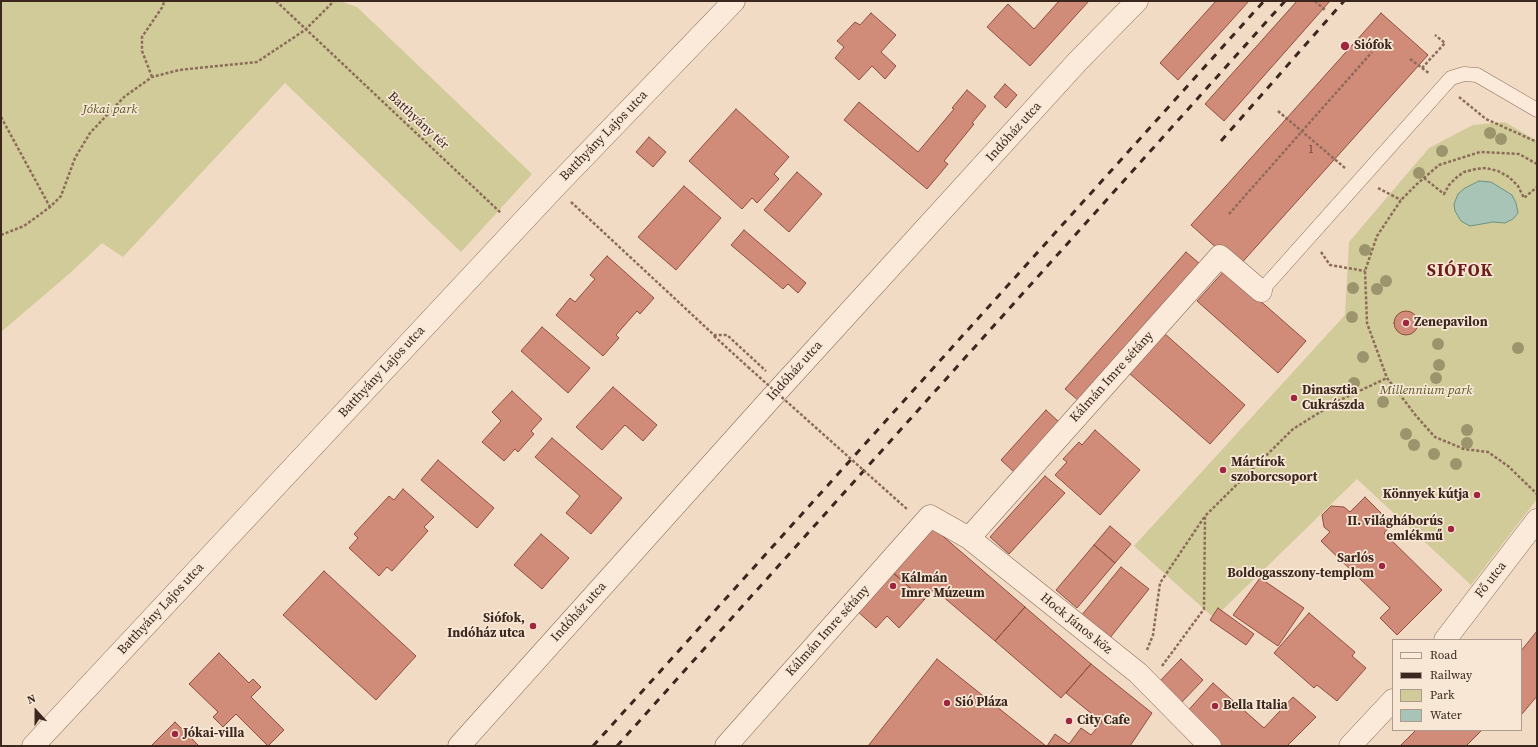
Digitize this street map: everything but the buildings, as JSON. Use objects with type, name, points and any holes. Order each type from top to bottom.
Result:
[{"type":"street","name":"Batthyány Lajos utca","points":[[33,746],[555,187],[734,1]]},
{"type":"street","name":"Indóház utca","points":[[459,746],[782,386],[1078,61],[1137,1]]},
{"type":"street","name":"Kálmán Imre sétány","points":[[969,538],[1220,256],[1261,291]]},
{"type":"street","name":"Kálmán Imre sétány","points":[[726,746],[930,516]]},
{"type":"street","name":"Hock János köz","points":[[930,516],[969,538],[1144,679],[1210,746]]},
{"type":"street","name":"Fő utca","points":[[1446,639],[1537,520]]},
{"type":"street","points":[[1350,746],[1392,701]]},
{"type":"lane","points":[[1261,291],[1444,85],[1452,78],[1464,74],[1477,75],[1537,110]]},
{"type":"path","points":[[152,78],[142,51],[142,37],[163,6],[164,1]]},
{"type":"path","name":"Batthyány tér","points":[[276,1],[305,30],[517,228]]},
{"type":"path","points":[[1,235],[24,226],[50,208],[61,196],[74,158],[90,134],[124,97],[152,78],[179,70],[256,62],[305,30],[334,1]]},
{"type":"path","points":[[1315,1],[1325,10]]},
{"type":"path","points":[[1410,59],[1422,68],[1445,43],[1435,35]]},
{"type":"path","points":[[1229,214],[1372,52]]},
{"type":"path","points":[[1444,85],[1486,119],[1537,142]]},
{"type":"path","points":[[1278,111],[1334,160],[1361,180],[1401,200]]},
{"type":"path","points":[[1,117],[50,208]]},
{"type":"path","points":[[1537,164],[1519,154],[1480,152],[1439,165],[1401,200],[1377,236],[1365,271],[1367,323],[1387,378],[1416,417],[1436,437],[1464,449],[1488,452],[1508,466],[1537,494]]},
{"type":"path","points":[[1424,178],[1444,194],[1449,185],[1464,172],[1486,168],[1498,171],[1509,177],[1518,186],[1524,198],[1537,187]]},
{"type":"path","points":[[555,187],[714,336],[908,510]]},
{"type":"path","points":[[1310,235],[1330,265],[1365,271]]},
{"type":"path","points":[[714,336],[727,336],[782,386]]},
{"type":"path","points":[[1144,679],[1153,635],[1160,583],[1205,516],[1293,429],[1338,401],[1387,378]]},
{"type":"path","points":[[1144,679],[1204,609],[1205,516]]},
{"type":"green space","name":"Jókai park","points":[[1,1],[340,1],[357,7],[532,174],[461,252],[285,83],[123,257],[102,243],[69,274],[1,332]]},
{"type":"green space","name":"Millennium park","points":[[1505,122],[1537,141],[1537,499],[1471,585],[1357,479],[1214,618],[1134,546],[1345,315],[1349,242],[1429,148],[1473,125]]},
{"type":"water","points":[[1479,181],[1491,182],[1512,195],[1516,203],[1518,213],[1513,219],[1505,223],[1493,222],[1470,226],[1461,221],[1455,211],[1454,204],[1458,194],[1465,188]]},
{"type":"railway","points":[[593,746],[1264,1]]},
{"type":"railway","points":[[617,746],[1285,1]]},
{"type":"railway","points":[[1221,141],[1344,1]]},
{"type":"place","name":"Siófok","points":[[1345,46]]},
{"type":"place","name":"Zenepavilon","points":[[1406,323]]},
{"type":"place","name":"Dinasztia Cukrászda","points":[[1294,398]]},
{"type":"place","name":"Mártírok szoborcsoport","points":[[1223,470]]},
{"type":"place","name":"Könnyek kútja","points":[[1477,495]]},
{"type":"place","name":"II. világháborús emlékmű","points":[[1451,529]]},
{"type":"place","name":"Sarlós Boldogasszony-templom","points":[[1382,566]]},
{"type":"place","name":"Kálmán Imre Múzeum","points":[[893,586]]},
{"type":"place","name":"Siófok, Indóház utca","points":[[533,626]]},
{"type":"place","name":"Sió Pláza","points":[[947,703]]},
{"type":"place","name":"Bella Italia","points":[[1215,706]]},
{"type":"place","name":"City Cafe","points":[[1069,721]]},
{"type":"place","name":"Jókai-villa","points":[[175,734]]},
{"type":"district","name":"SIÓFOK","points":[[1460,272]]}]
